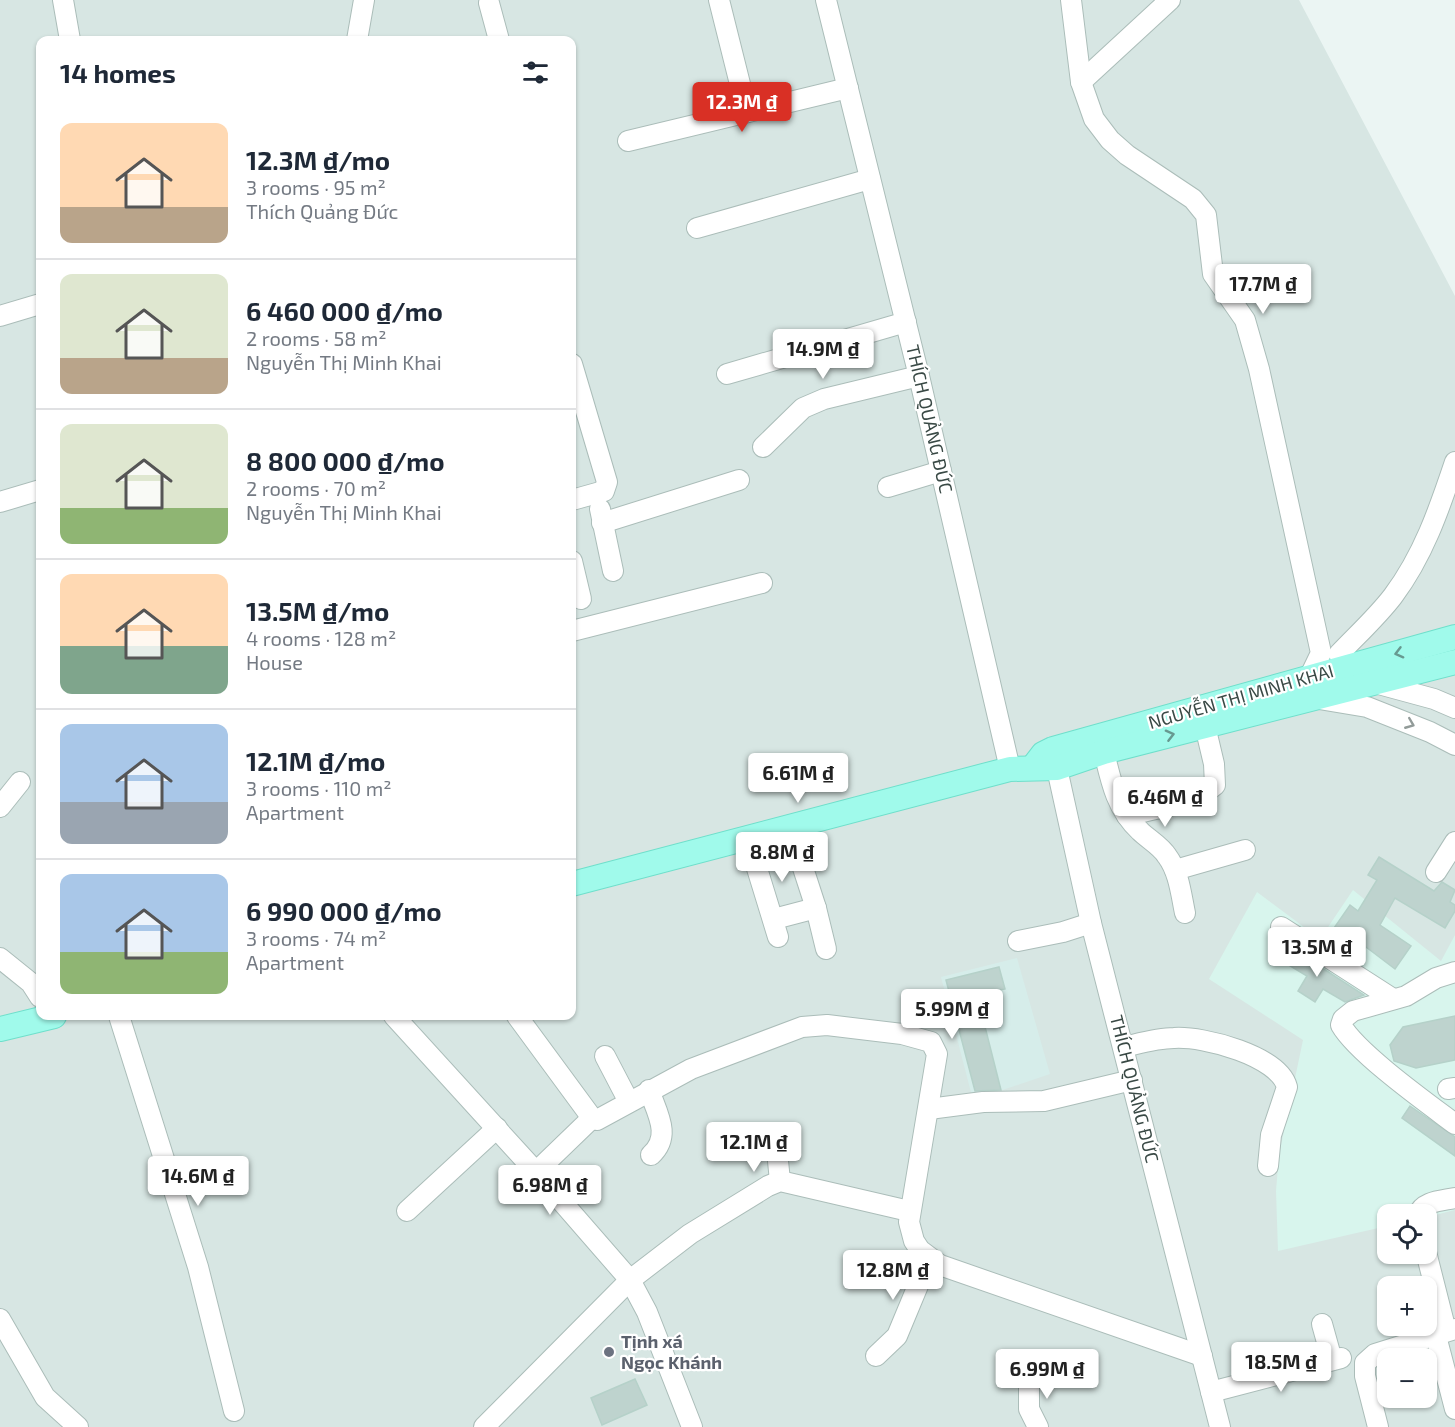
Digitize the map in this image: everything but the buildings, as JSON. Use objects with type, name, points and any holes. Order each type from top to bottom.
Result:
[{"type":"main road","name":"NGUYỄN THỊ MINH KHAI","points":[[576,883],[1022,768],[1043,770],[1055,759],[1371,672],[1455,637]]},
{"type":"main road","name":"NGUYỄN THỊ MINH KHAI","points":[[1371,672],[1452,662]]},
{"type":"main road","name":"NGUYỄN THỊ MINH KHAI","points":[[1055,759],[1104,752],[1205,726],[1311,689]]},
{"type":"main road","points":[[0,1029],[36,1015]]},
{"type":"street","points":[[63,0],[69,36]]},
{"type":"street","points":[[358,36],[364,0]]},
{"type":"street","points":[[719,0],[747,112]]},
{"type":"street","name":"THÍCH QUẢNG ĐỨC","points":[[826,0],[941,471],[1022,768]]},
{"type":"street","points":[[1071,0],[1081,82],[1094,119],[1110,140],[1127,155],[1193,199],[1206,215],[1213,274],[1245,320],[1330,653]]},
{"type":"street","points":[[1081,82],[1170,0]]},
{"type":"street","points":[[489,3],[498,36]]},
{"type":"street","points":[[628,141],[848,88]]},
{"type":"street","points":[[697,228],[870,179]]},
{"type":"street","points":[[0,316],[36,305]]},
{"type":"street","points":[[727,374],[906,322]]},
{"type":"street","points":[[764,447],[803,408],[824,399],[919,376]]},
{"type":"street","points":[[576,378],[607,483],[604,491],[576,499]]},
{"type":"street","points":[[1455,462],[1436,520],[1421,552],[1393,596],[1330,653],[1311,689],[1367,707],[1430,732],[1455,746]]},
{"type":"street","points":[[888,487],[941,471]]},
{"type":"street","points":[[602,522],[739,480]]},
{"type":"street","points":[[0,502],[36,491]]},
{"type":"street","points":[[596,494],[613,571]]},
{"type":"street","points":[[576,578],[581,599]]},
{"type":"street","points":[[576,630],[762,583]]},
{"type":"street","points":[[1330,653],[1455,708]]},
{"type":"street","points":[[1434,699],[1430,692],[1431,683],[1437,673],[1452,662]]},
{"type":"street","points":[[1127,816],[1206,793],[1215,785],[1214,764],[1205,726]]},
{"type":"street","points":[[1104,752],[1112,789],[1127,816],[1138,829],[1167,854],[1175,870],[1185,913]]},
{"type":"street","name":"THÍCH QUẢNG ĐỨC","points":[[1055,759],[1091,923],[1220,1427]]},
{"type":"street","points":[[0,807],[20,782]]},
{"type":"street","points":[[790,828],[816,908],[826,949]]},
{"type":"street","points":[[748,839],[776,928],[816,908]]},
{"type":"street","points":[[1436,872],[1455,842]]},
{"type":"street","points":[[1175,870],[1245,850]]},
{"type":"street","points":[[1018,941],[1063,932],[1091,923]]},
{"type":"street","points":[[1281,927],[1393,999]]},
{"type":"street","points":[[0,958],[32,983],[36,990]]},
{"type":"street","points":[[1455,972],[1436,978],[1406,996],[1353,1011],[1343,1019],[1341,1025],[1346,1033],[1372,1058],[1455,1124]]},
{"type":"street","points":[[120,1020],[198,1267],[234,1411]]},
{"type":"street","points":[[398,1020],[497,1128],[630,1280],[647,1312],[692,1427]]},
{"type":"street","points":[[519,1020],[592,1118],[597,1120],[691,1069],[790,1031],[827,1025],[902,1034],[931,1042],[937,1053],[929,1109],[909,1211],[909,1222],[914,1241],[929,1259],[994,1286],[1202,1356]]},
{"type":"street","points":[[1124,1047],[1162,1039],[1193,1039],[1244,1052],[1278,1071],[1287,1087],[1272,1135],[1268,1166]]},
{"type":"street","points":[[605,1056],[629,1102]]},
{"type":"street","points":[[929,1109],[983,1102],[1044,1101],[1132,1080]]},
{"type":"street","points":[[649,1090],[664,1132],[662,1143],[651,1155]]},
{"type":"street","points":[[536,1172],[592,1118]]},
{"type":"street","points":[[407,1211],[497,1128]]},
{"type":"street","points":[[776,1141],[780,1181]]},
{"type":"street","points":[[484,1427],[630,1280],[690,1234],[780,1181],[909,1211]]},
{"type":"street","points":[[1427,1204],[1455,1197]]},
{"type":"street","points":[[876,1356],[897,1336],[929,1259]]},
{"type":"street","points":[[1429,1264],[1446,1332],[1455,1409]]},
{"type":"street","points":[[0,1319],[45,1397],[78,1427]]},
{"type":"street","points":[[1211,1392],[1337,1359],[1323,1324]]},
{"type":"street","points":[[1378,1427],[1365,1376],[1365,1363],[1375,1354],[1446,1332]]},
{"type":"street","points":[[1029,1377],[1029,1409],[1038,1427]]},
{"type":"shaded area","points":[[0,0],[1299,0],[1455,296],[1455,1427],[0,1427]]},
{"type":"shaded area","points":[[1353,890],[1441,961],[1455,935],[1455,1210],[1437,1214],[1437,1204],[1377,1204],[1377,1228],[1278,1251],[1276,1191],[1279,1155],[1303,1040],[1209,979],[1257,892],[1320,939]]},
{"type":"shaded area","points":[[1017,958],[1050,1074],[973,1100],[941,977]]},
{"type":"place","name":"Tịnh xá Ngọc Khánh","points":[[609,1352]]}]
